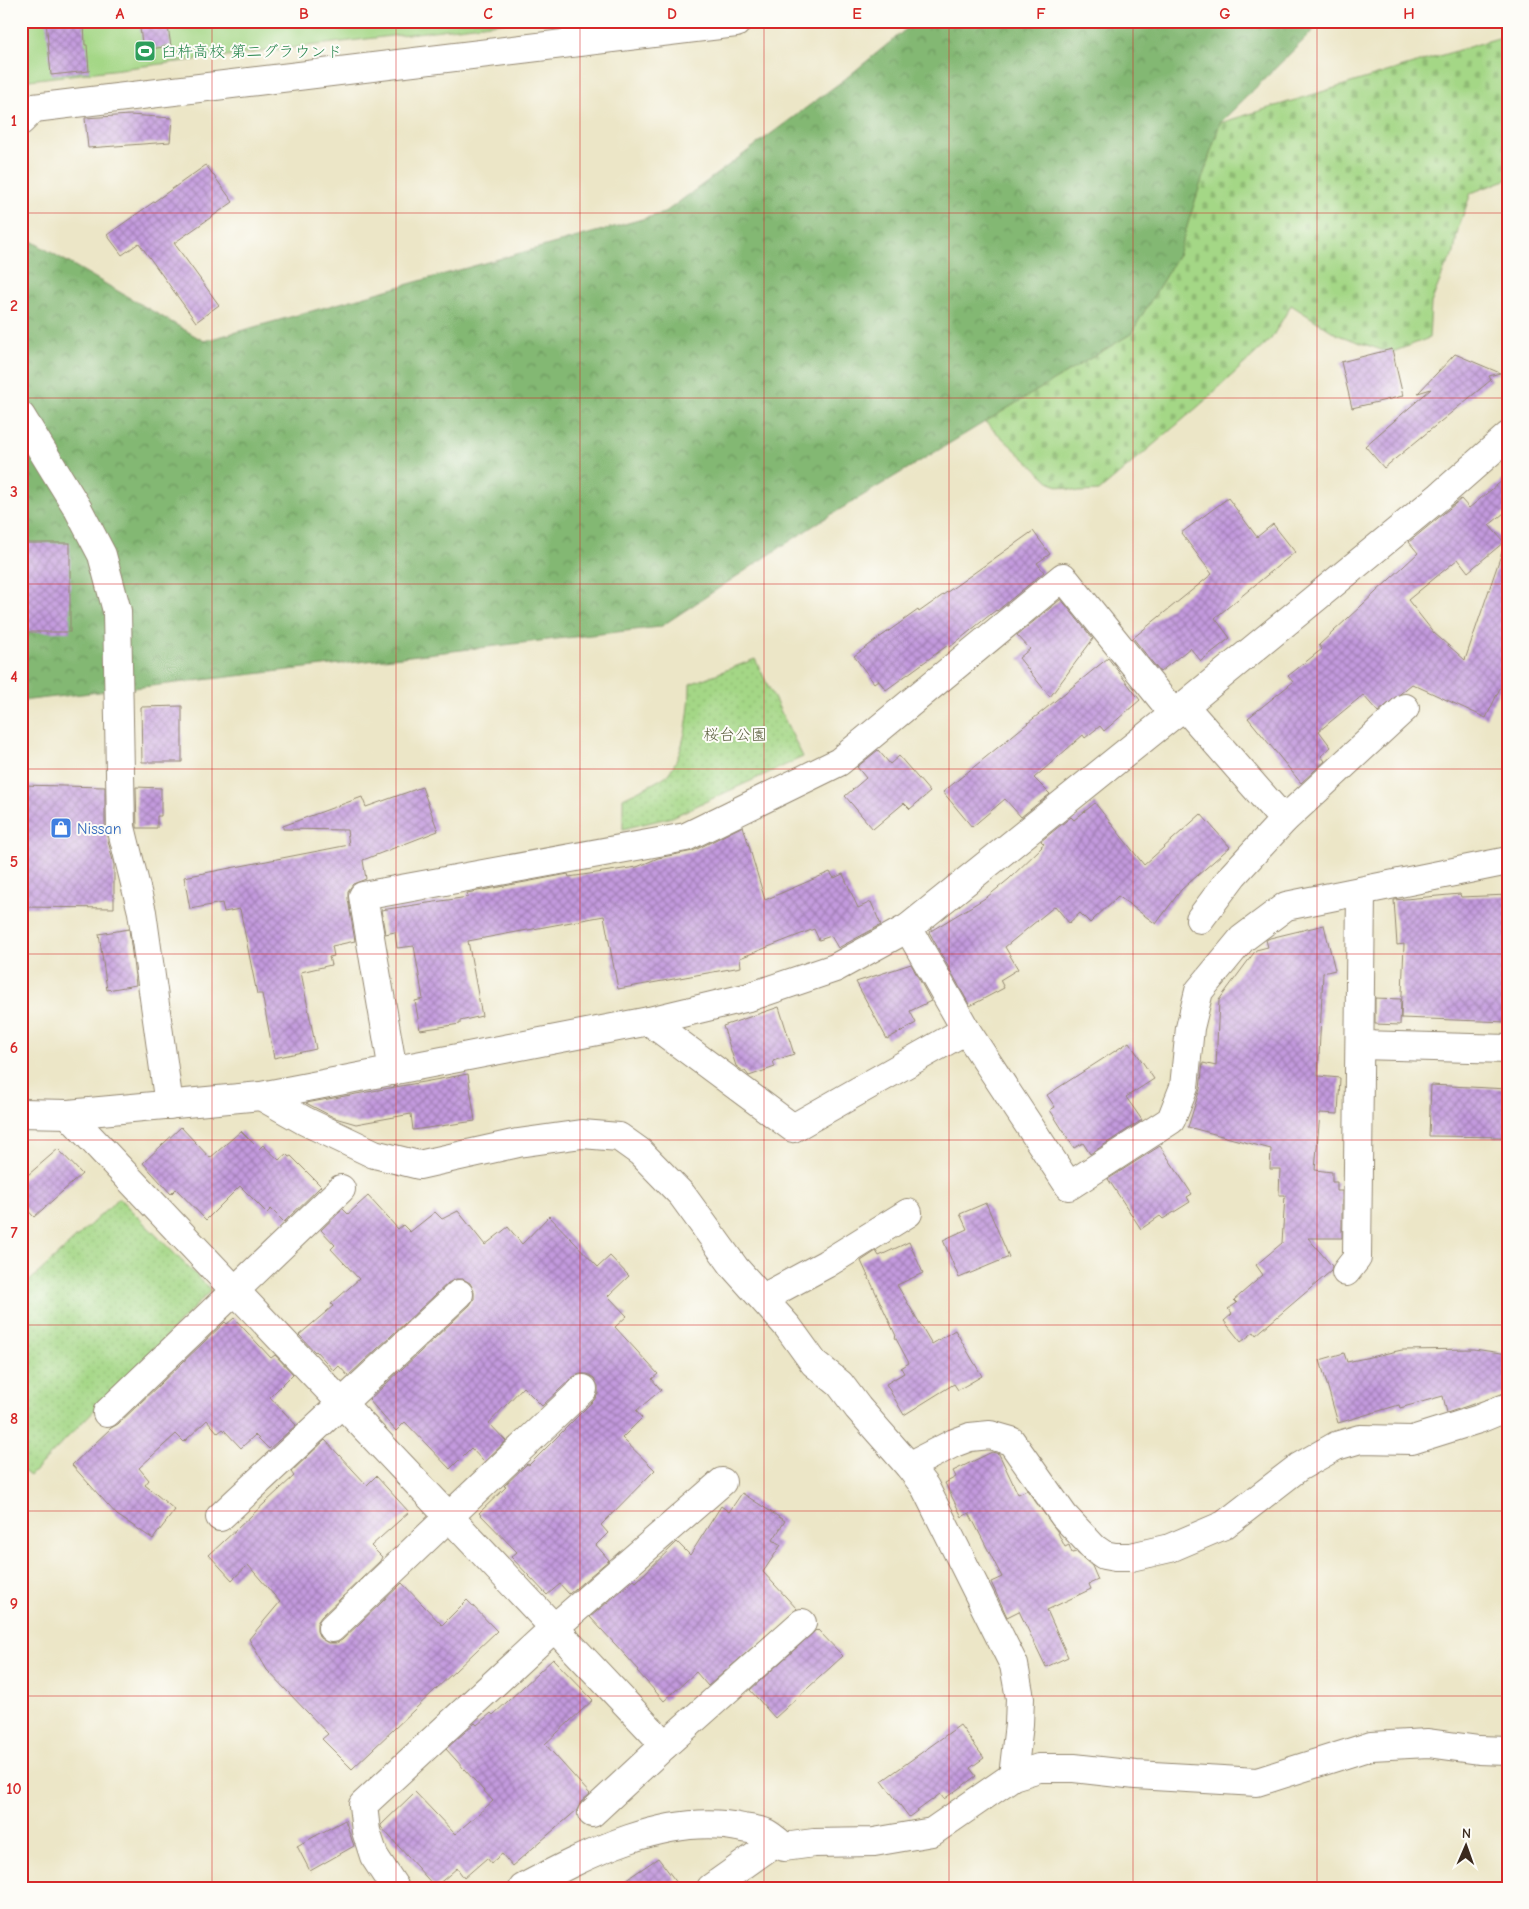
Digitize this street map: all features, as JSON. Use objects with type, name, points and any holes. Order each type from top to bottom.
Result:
[{"type":"street","points":[[21,121],[34,108],[736,23],[736,21]]},
{"type":"street","points":[[21,416],[78,508],[102,555],[117,611],[121,827],[142,912],[169,1105]]},
{"type":"street","points":[[21,1113],[68,1114],[261,1096],[649,1021],[748,998],[835,968],[908,928],[1179,710],[1440,496],[1508,436]]},
{"type":"street","points":[[393,1070],[363,896],[686,837],[839,762],[1064,577],[1179,710],[1284,820]]},
{"type":"street","points":[[1200,919],[1233,875],[1284,820],[1405,708]]},
{"type":"street","points":[[908,928],[966,1030],[1069,1186],[1171,1120],[1184,1087],[1190,1028],[1199,991],[1242,939],[1286,906],[1508,860]]},
{"type":"street","points":[[1346,1272],[1357,1258],[1361,891]]},
{"type":"street","points":[[649,1021],[793,1128],[966,1030]]},
{"type":"street","points":[[1360,1046],[1508,1049]]},
{"type":"street","points":[[261,1096],[305,1121],[374,1154],[419,1165],[518,1143],[582,1134],[619,1137],[640,1152],[682,1195],[735,1268],[788,1327],[814,1363],[840,1384],[925,1487],[1014,1665],[1020,1698],[1013,1776]]},
{"type":"street","points":[[68,1114],[665,1745]]},
{"type":"street","points":[[107,1414],[341,1189]]},
{"type":"street","points":[[763,1298],[826,1264],[908,1213]]},
{"type":"street","points":[[220,1517],[458,1294]]},
{"type":"street","points":[[332,1628],[583,1389]]},
{"type":"street","points":[[909,1466],[954,1443],[970,1438],[990,1435],[1011,1441],[1064,1516],[1094,1548],[1110,1556],[1132,1557],[1170,1548],[1224,1525],[1299,1467],[1336,1446],[1360,1439],[1412,1440],[1479,1419],[1508,1407]]},
{"type":"street","points":[[395,1888],[374,1856],[366,1831],[363,1805],[554,1628],[722,1482]]},
{"type":"street","points":[[592,1813],[802,1623]]},
{"type":"street","points":[[523,1888],[558,1869],[657,1829],[697,1824],[730,1825],[766,1833],[784,1846],[814,1843],[874,1842],[932,1832],[1013,1776],[1039,1768],[1074,1768],[1136,1775],[1257,1782],[1371,1746],[1428,1742],[1479,1750],[1508,1751]]},
{"type":"street","points":[[711,1888],[777,1841]]},
{"type":"green space","name":"臼杵高校 第二グラウンド","points":[[21,21],[515,21],[21,81]]},
{"type":"green space","points":[[916,21],[1323,21],[1220,123],[1178,255],[1131,334],[819,522],[660,627],[21,701],[21,235],[204,341],[664,213],[845,79]]},
{"type":"green space","points":[[1508,35],[1508,179],[1471,193],[1458,229],[1454,253],[1445,268],[1431,303],[1429,338],[1390,353],[1338,335],[1291,305],[1271,339],[1200,405],[1099,491],[1078,492],[1052,484],[985,422],[1131,334],[1178,255],[1220,123]]},
{"type":"green space","name":"桜台公園","points":[[755,659],[803,757],[672,817],[623,829],[623,798],[665,777],[679,755],[689,706],[690,684]]},
{"type":"green space","points":[[119,1198],[211,1290],[30,1476],[21,1469],[21,1289]]},
{"type":"building","points":[[46,21],[84,21],[89,71],[51,75]]},
{"type":"building","points":[[139,21],[167,21],[171,46],[143,50]]},
{"type":"building","points":[[130,115],[172,118],[170,142],[88,148],[85,118]]},
{"type":"building","points":[[206,165],[233,202],[174,243],[219,305],[196,322],[139,243],[122,255],[107,235]]},
{"type":"building","points":[[1392,349],[1403,396],[1352,408],[1341,362]]},
{"type":"building","points":[[1455,354],[1500,373],[1489,376],[1491,380],[1384,468],[1365,446],[1431,389],[1418,393]]},
{"type":"building","points":[[1508,476],[1508,510],[1489,525],[1504,542],[1468,572],[1458,559],[1408,600],[1434,633],[1465,660],[1503,549],[1508,549],[1508,671],[1486,718],[1412,684],[1378,712],[1363,695],[1319,731],[1331,747],[1321,756],[1325,761],[1301,783],[1248,718],[1293,682],[1288,676],[1322,649],[1319,645],[1418,553],[1409,542],[1461,499],[1469,508]]},
{"type":"building","points":[[1228,498],[1257,537],[1273,524],[1295,552],[1215,618],[1230,638],[1201,661],[1190,648],[1160,672],[1133,638],[1212,574],[1181,533]]},
{"type":"building","points":[[1033,531],[1050,554],[1037,563],[1044,572],[950,647],[948,645],[886,690],[878,680],[874,683],[854,656]]},
{"type":"building","points":[[21,543],[70,543],[70,632],[21,632]]},
{"type":"building","points":[[1061,599],[1093,639],[1050,697],[1019,658],[1030,649],[1017,635]]},
{"type":"building","points":[[1108,658],[1140,700],[1104,731],[1100,726],[1085,738],[1083,735],[1034,778],[1050,794],[1021,817],[1005,799],[972,827],[943,792]]},
{"type":"building","points":[[182,706],[182,762],[142,762],[141,707]]},
{"type":"building","points":[[878,750],[890,764],[899,756],[930,792],[910,809],[904,803],[873,829],[845,796],[866,778],[857,767]]},
{"type":"building","name":"Nissan","points":[[21,785],[105,787],[105,828],[114,865],[114,908],[21,907]]},
{"type":"building","points":[[136,787],[161,788],[161,816],[157,816],[157,828],[137,828]]},
{"type":"building","points":[[422,787],[438,831],[363,860],[366,879],[353,884],[348,891],[355,941],[332,946],[334,956],[329,957],[331,965],[301,972],[316,1049],[274,1058],[262,994],[257,994],[240,909],[224,912],[222,903],[190,909],[184,877],[349,845],[347,830],[283,829],[283,826],[362,797],[366,807]]},
{"type":"building","points":[[1095,803],[1144,865],[1201,814],[1230,847],[1181,890],[1156,924],[1118,896],[1090,923],[1080,913],[1069,923],[1055,906],[1005,947],[1018,969],[1000,980],[1004,988],[970,1006],[929,932],[987,897],[1042,847],[1044,844],[1041,841],[1071,817],[1074,820]]},
{"type":"building","points":[[743,826],[765,900],[830,872],[834,878],[843,874],[858,908],[871,902],[881,925],[838,948],[831,936],[819,940],[814,929],[740,958],[741,967],[618,989],[604,916],[468,941],[482,1016],[460,1021],[460,1024],[420,1030],[415,1001],[423,999],[414,946],[397,948],[395,932],[385,934],[381,910],[468,897],[467,893],[568,874],[569,877],[637,867],[658,858],[693,851]]},
{"type":"building","points":[[1460,894],[1461,897],[1508,895],[1508,1022],[1401,1018],[1404,944],[1397,945],[1394,900]]},
{"type":"building","points":[[1324,925],[1335,970],[1323,973],[1318,1076],[1340,1078],[1338,1114],[1320,1113],[1315,1170],[1332,1172],[1332,1182],[1337,1182],[1337,1191],[1342,1191],[1342,1238],[1308,1238],[1332,1266],[1331,1271],[1256,1335],[1254,1332],[1241,1342],[1224,1321],[1232,1314],[1228,1309],[1237,1303],[1234,1300],[1263,1275],[1256,1265],[1282,1243],[1285,1195],[1279,1195],[1280,1169],[1270,1169],[1271,1149],[1188,1127],[1200,1089],[1203,1063],[1216,1066],[1219,1000],[1256,950],[1268,947],[1266,940]]},
{"type":"building","points":[[129,929],[136,985],[107,990],[99,934]]},
{"type":"building","points":[[911,964],[931,1001],[910,1011],[916,1023],[887,1039],[856,982]]},
{"type":"building","points":[[1375,998],[1401,999],[1400,1025],[1375,1024]]},
{"type":"building","points":[[779,1007],[794,1054],[773,1061],[775,1067],[749,1076],[745,1071],[736,1066],[723,1026]]},
{"type":"building","points":[[1129,1042],[1154,1079],[1126,1097],[1142,1120],[1090,1154],[1083,1143],[1074,1148],[1050,1110],[1055,1107],[1047,1095]]},
{"type":"building","points":[[468,1074],[475,1121],[413,1130],[411,1114],[356,1124],[335,1118],[306,1103]]},
{"type":"building","points":[[1431,1085],[1508,1089],[1508,1137],[1429,1136]]},
{"type":"building","points":[[181,1127],[210,1158],[241,1131],[259,1149],[263,1145],[279,1160],[286,1154],[289,1157],[291,1156],[321,1186],[284,1222],[271,1209],[267,1213],[240,1186],[206,1220],[176,1189],[171,1194],[143,1163]]},
{"type":"building","points":[[1160,1146],[1192,1194],[1187,1197],[1190,1202],[1163,1219],[1160,1216],[1141,1229],[1108,1179]]},
{"type":"building","points":[[58,1149],[82,1174],[34,1217],[21,1203],[21,1181]]},
{"type":"building","points":[[368,1196],[398,1229],[403,1225],[410,1232],[435,1212],[442,1219],[458,1211],[485,1245],[508,1227],[522,1244],[549,1216],[598,1267],[610,1256],[629,1276],[608,1296],[627,1316],[615,1327],[658,1374],[652,1379],[661,1390],[636,1411],[642,1418],[622,1438],[655,1470],[601,1525],[608,1533],[596,1545],[609,1560],[569,1594],[560,1584],[547,1595],[511,1557],[517,1552],[479,1513],[506,1487],[504,1486],[527,1464],[529,1465],[594,1400],[598,1394],[598,1386],[594,1378],[588,1374],[580,1374],[573,1377],[542,1406],[523,1387],[489,1423],[506,1441],[484,1462],[471,1448],[450,1469],[405,1422],[396,1431],[369,1400],[470,1305],[474,1299],[474,1291],[470,1283],[463,1279],[456,1279],[448,1283],[348,1376],[339,1366],[334,1371],[299,1335],[333,1306],[331,1304],[359,1279],[331,1249],[335,1245],[321,1230],[343,1209],[348,1214]]},
{"type":"building","points":[[986,1203],[1009,1257],[959,1278],[943,1240],[967,1229],[960,1214]]},
{"type":"building","points":[[909,1242],[923,1273],[897,1285],[932,1344],[955,1330],[982,1376],[958,1390],[954,1384],[904,1415],[886,1384],[904,1373],[901,1368],[909,1363],[895,1337],[861,1261],[876,1251],[879,1256]]},
{"type":"building","points":[[234,1318],[271,1358],[275,1355],[293,1374],[270,1397],[296,1425],[269,1449],[255,1435],[241,1448],[223,1429],[218,1433],[207,1420],[184,1442],[176,1434],[139,1468],[149,1480],[145,1485],[175,1510],[153,1539],[117,1515],[72,1465],[225,1322],[227,1324]]},
{"type":"building","points":[[1474,1349],[1508,1354],[1508,1392],[1447,1413],[1443,1396],[1400,1408],[1399,1405],[1338,1423],[1320,1360],[1344,1353],[1347,1362],[1402,1350]]},
{"type":"building","points":[[325,1440],[367,1485],[376,1476],[409,1512],[371,1546],[382,1557],[380,1561],[321,1617],[317,1623],[317,1631],[320,1638],[328,1643],[336,1643],[342,1640],[402,1583],[442,1625],[467,1600],[497,1631],[352,1769],[322,1739],[328,1734],[267,1670],[249,1639],[280,1602],[248,1565],[232,1580],[209,1555],[294,1476],[291,1472]]},
{"type":"building","points":[[992,1452],[999,1454],[1018,1494],[1027,1490],[1057,1531],[1065,1547],[1069,1545],[1072,1553],[1076,1552],[1092,1566],[1098,1580],[1089,1584],[1091,1589],[1047,1610],[1068,1657],[1046,1667],[1019,1611],[1007,1617],[991,1582],[1002,1577],[969,1513],[962,1517],[945,1483],[956,1477],[953,1471]]},
{"type":"building","points":[[742,1493],[785,1521],[773,1540],[781,1545],[763,1572],[797,1609],[708,1686],[696,1672],[664,1701],[637,1671],[639,1670],[590,1617],[634,1580],[636,1582],[677,1542],[690,1555],[721,1506],[729,1512]]},
{"type":"building","points":[[816,1630],[843,1656],[775,1718],[750,1690]]},
{"type":"building","points":[[553,1659],[593,1700],[545,1744],[590,1794],[581,1802],[577,1810],[512,1866],[502,1854],[491,1863],[487,1858],[464,1878],[457,1868],[435,1887],[381,1825],[415,1792],[455,1834],[493,1801],[446,1749],[475,1723],[477,1725],[491,1713],[493,1715]]},
{"type":"building","points":[[960,1725],[984,1758],[970,1768],[976,1776],[944,1799],[940,1794],[909,1817],[882,1781]]},
{"type":"building","points":[[345,1820],[354,1846],[310,1871],[297,1846]]},
{"type":"building","points":[[658,1858],[681,1888],[614,1888]]},
{"type":"place","name":"臼杵高校 第二グラウンド","points":[[145,51]]},
{"type":"place","name":"Nissan","points":[[61,828]]}]
